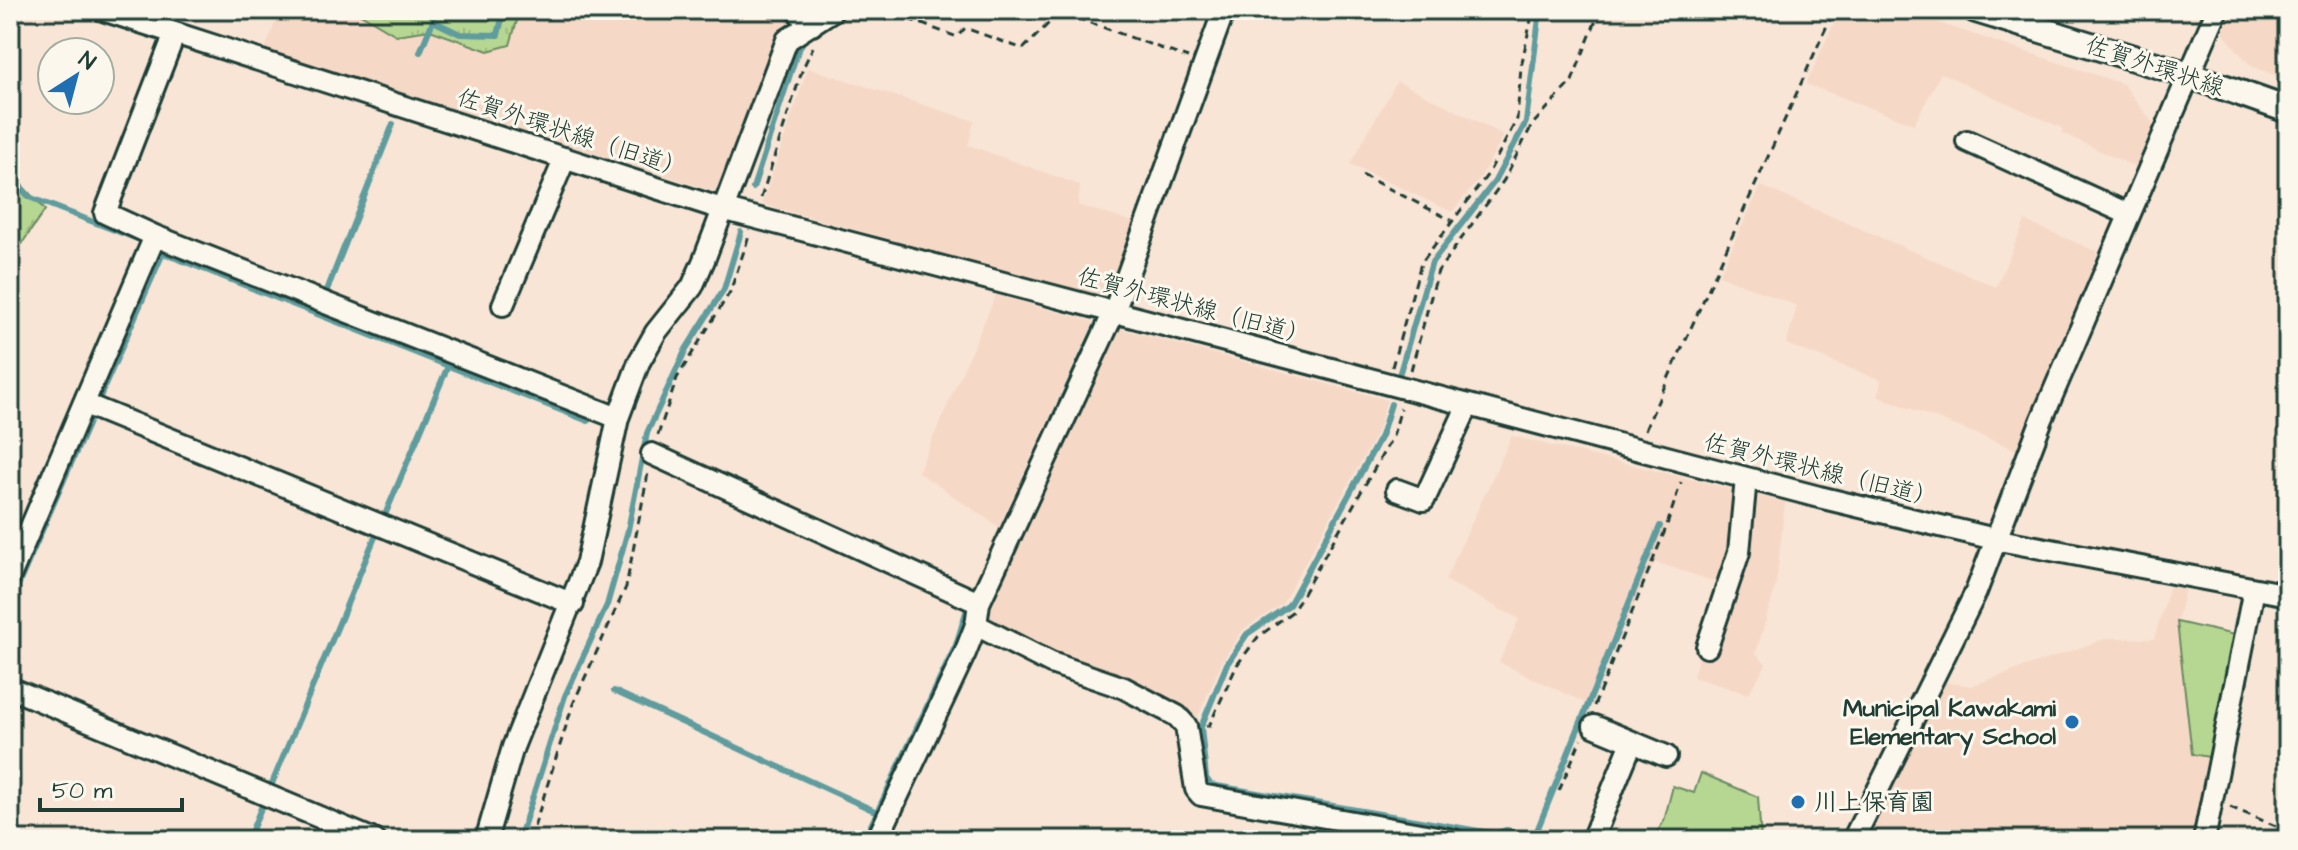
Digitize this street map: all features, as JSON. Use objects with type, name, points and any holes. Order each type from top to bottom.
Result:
[{"type":"main road","name":"佐賀外環状線","points":[[1976,10],[2007,16],[2288,110]]},
{"type":"street","name":"佐賀外環状線（旧道）","points":[[106,10],[722,209],[1746,478],[1999,540],[2288,595]]},
{"type":"street","points":[[877,840],[976,625],[979,603],[1114,312],[1224,10]]},
{"type":"street","points":[[1853,840],[1999,540],[2042,419],[2217,10]]},
{"type":"street","points":[[486,840],[513,747],[573,604],[587,562],[618,418],[639,362],[656,332],[692,287],[787,40],[814,19]]},
{"type":"street","points":[[175,33],[105,213],[155,236],[618,418]]},
{"type":"street","points":[[1967,141],[2128,214]]},
{"type":"street","points":[[503,305],[565,158]]},
{"type":"street","points":[[10,576],[155,236]]},
{"type":"street","points":[[85,404],[573,604]]},
{"type":"street","points":[[1397,490],[1424,500],[1468,405]]},
{"type":"street","points":[[652,454],[979,603]]},
{"type":"street","points":[[1707,647],[1739,552],[1746,478]]},
{"type":"street","points":[[2204,840],[2254,589]]},
{"type":"street","points":[[976,625],[1051,663],[1124,688],[1177,716],[1186,726],[1196,789],[1201,795],[1454,840]]},
{"type":"street","points":[[10,688],[374,840]]},
{"type":"street","points":[[1589,725],[1666,756]]},
{"type":"street","points":[[1592,840],[1632,742]]},
{"type":"path","points":[[867,10],[903,17],[957,37],[965,28],[1023,49],[1060,12],[1204,64]]},
{"type":"path","points":[[1209,726],[1237,665],[1258,637],[1293,611],[1393,436],[1397,386],[1421,263],[1488,174],[1517,119],[1521,67],[1533,10]]},
{"type":"path","points":[[1397,386],[1438,271],[1504,180],[1532,125],[1572,81],[1600,10]]},
{"type":"path","points":[[1637,450],[1834,10]]},
{"type":"path","points":[[530,840],[573,704],[626,587],[652,454],[677,378],[730,292],[803,68],[814,19]]},
{"type":"path","points":[[1362,175],[1453,220]]},
{"type":"path","points":[[1559,791],[1589,725],[1666,528],[1687,463]]},
{"type":"path","points":[[2212,800],[2288,831]]},
{"type":"shaded area","points":[[280,10],[354,10],[396,35],[430,30],[488,51],[510,45],[520,10],[782,10],[790,14],[720,193],[265,49]]},
{"type":"shaded area","points":[[1840,10],[1900,10],[2123,84],[2154,125],[2135,167],[2062,133],[2062,128],[1941,73],[1914,124],[1806,84]]},
{"type":"shaded area","points":[[2231,10],[2288,10],[2288,80],[2251,66],[2222,32]]},
{"type":"shaded area","points":[[808,68],[974,121],[968,145],[1080,185],[1078,205],[1135,223],[1106,298],[762,204]]},
{"type":"shaded area","points":[[1397,81],[1504,135],[1480,178],[1452,212],[1350,164]]},
{"type":"shaded area","points":[[1761,186],[1996,287],[2025,221],[2098,252],[2018,450],[1878,396],[1881,380],[1786,344],[1797,306],[1719,275]]},
{"type":"shaded area","points":[[996,295],[1094,322],[999,527],[918,472]]},
{"type":"shaded area","points":[[1118,328],[1387,400],[1377,433],[1282,604],[1243,630],[1223,660],[1197,718],[986,621],[983,608]]},
{"type":"shaded area","points":[[1512,436],[1785,502],[1776,585],[1756,653],[1766,664],[1748,694],[1693,677],[1719,583],[1655,562],[1585,703],[1499,662],[1519,619],[1445,580]]},
{"type":"shaded area","name":"Municipal Kawakami Elementary School","points":[[2170,586],[2185,589],[2177,622],[2239,636],[2196,840],[1865,840],[1942,682],[1971,686],[2108,638],[2154,639]]},
{"type":"green space","points":[[354,10],[520,10],[510,45],[488,51],[430,30],[396,35]]},
{"type":"green space","points":[[10,172],[45,210],[16,252],[10,249]]},
{"type":"green space","points":[[2177,622],[2239,636],[2214,758],[2192,754]]},
{"type":"green space","points":[[1701,773],[1758,797],[1761,840],[1733,832],[1730,840],[1652,840],[1664,821],[1673,786],[1694,793]]},
{"type":"waterway","points":[[420,52],[433,21],[460,34],[498,35],[504,10]]},
{"type":"waterway","points":[[1400,372],[1432,262],[1495,181],[1526,122],[1540,10]]},
{"type":"waterway","points":[[753,188],[796,56],[806,35]]},
{"type":"waterway","points":[[327,290],[393,124]]},
{"type":"waterway","points":[[10,175],[29,197],[140,240]]},
{"type":"waterway","points":[[519,840],[565,696],[607,605],[628,530],[647,433],[686,349],[724,289],[741,232]]},
{"type":"waterway","points":[[99,399],[163,253],[588,421]]},
{"type":"waterway","points":[[1053,419],[1097,324]]},
{"type":"waterway","points":[[385,515],[448,366]]},
{"type":"waterway","points":[[1391,404],[1381,436],[1289,605],[1247,634],[1227,664],[1201,727],[1206,778],[1211,785],[1496,834],[1494,840]]},
{"type":"waterway","points":[[10,604],[90,420]]},
{"type":"waterway","points":[[10,518],[21,522]]},
{"type":"waterway","points":[[1496,834],[1506,830],[1534,838],[1660,526]]},
{"type":"waterway","points":[[271,786],[375,537]]},
{"type":"waterway","points":[[864,840],[956,645],[966,612]]},
{"type":"waterway","points":[[614,691],[877,812]]},
{"type":"waterway","points":[[248,840],[261,808]]},
{"type":"place","name":"Municipal Kawakami Elementary School","points":[[2072,722]]},
{"type":"place","name":"川上保育園","points":[[1798,802]]}]
